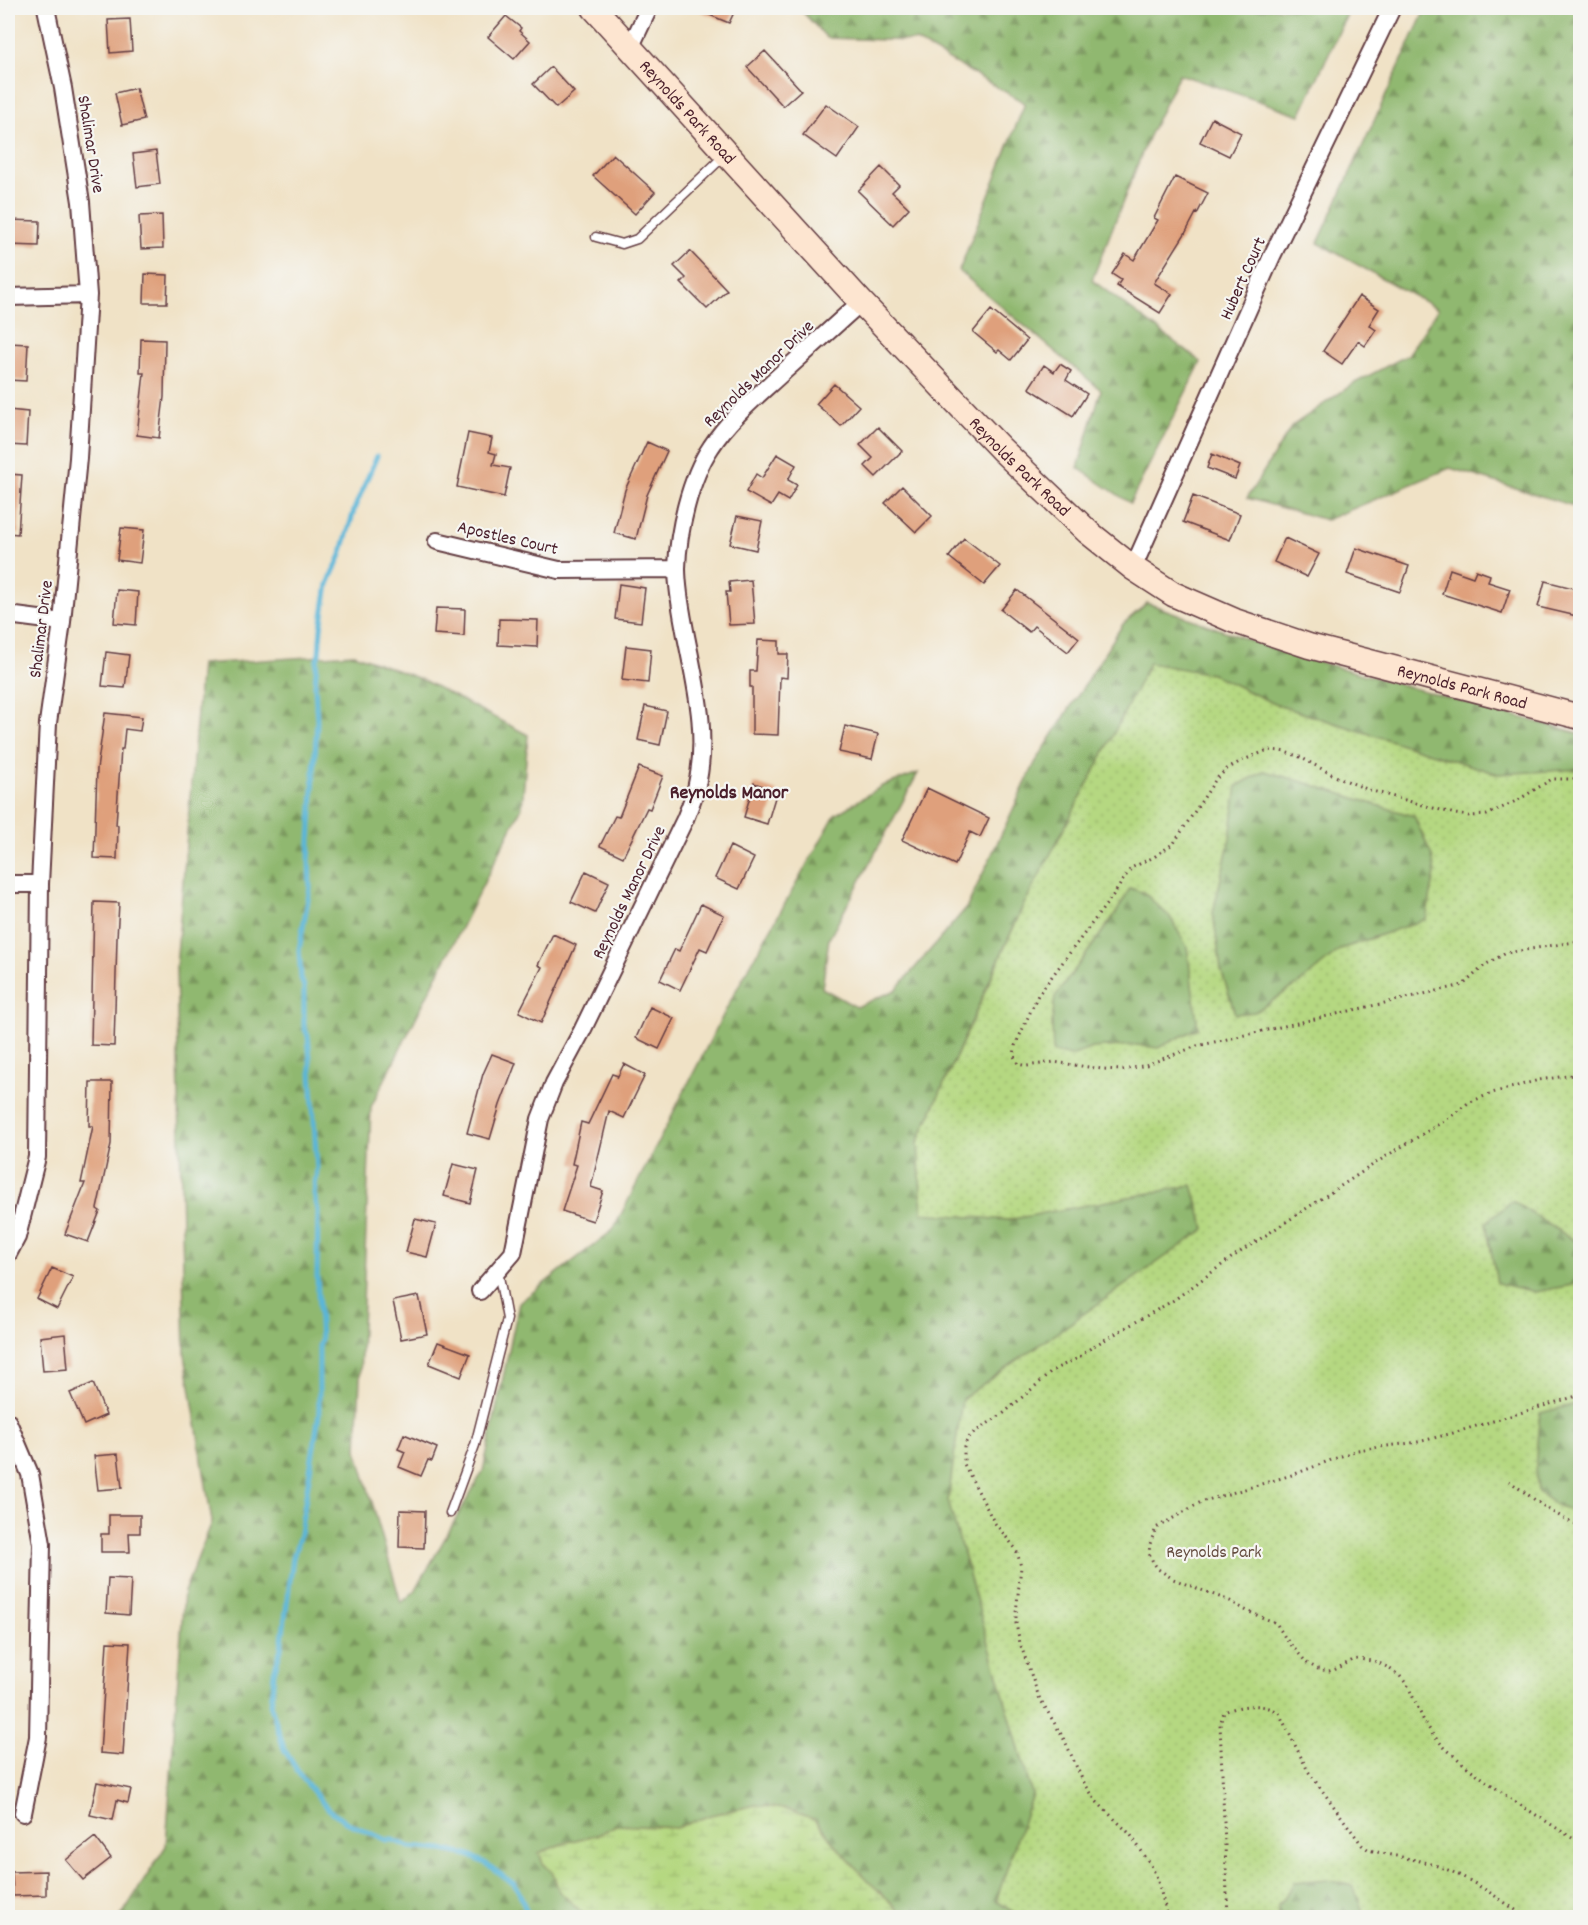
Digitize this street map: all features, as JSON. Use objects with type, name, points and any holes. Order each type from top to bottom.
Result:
[{"type":"main road","name":"Reynolds Park Road","points":[[594,8],[861,302],[1001,449],[1088,532],[1133,568],[1173,594],[1235,621],[1310,646],[1581,717]]},
{"type":"street","name":"Shalimar Drive","points":[[8,1254],[17,1237],[37,1157],[40,884],[48,723],[62,622],[78,458],[88,295],[81,202],[63,88],[46,8]]},
{"type":"street","points":[[630,48],[649,8]]},
{"type":"street","name":"Hubert Court","points":[[1133,568],[1272,256],[1392,8]]},
{"type":"street","points":[[8,297],[88,295]]},
{"type":"street","name":"Reynolds Manor Drive","points":[[480,1291],[513,1253],[531,1157],[547,1101],[685,819],[696,790],[702,736],[679,597],[677,569],[680,536],[700,468],[710,447],[724,429],[861,302]]},
{"type":"street","name":"Apostles Court","points":[[437,541],[559,570],[677,569]]},
{"type":"street","points":[[8,615],[62,622]]},
{"type":"street","points":[[8,884],[40,884]]},
{"type":"street","points":[[8,1422],[30,1474],[42,1544],[38,1737],[23,1813]]},
{"type":"lane","points":[[596,237],[622,244],[637,239],[726,153]]},
{"type":"lane","points":[[450,1513],[475,1445],[507,1319],[498,1271]]},
{"type":"path","points":[[1581,778],[1552,779],[1518,800],[1487,815],[1470,816],[1369,790],[1335,776],[1298,756],[1281,751],[1268,750],[1247,758],[1227,769],[1216,779],[1174,843],[1154,857],[1131,868],[1038,995],[1015,1046],[1014,1056],[1018,1064],[1027,1066],[1054,1062],[1124,1070],[1146,1065],[1197,1046],[1463,985],[1485,965],[1506,954],[1581,941]]},
{"type":"path","points":[[1168,1917],[1157,1878],[1150,1865],[1130,1834],[1096,1801],[1039,1697],[1020,1643],[1016,1624],[1021,1567],[1019,1559],[1016,1549],[994,1522],[967,1471],[963,1455],[967,1440],[973,1433],[1004,1413],[1055,1370],[1174,1300],[1234,1256],[1388,1155],[1449,1118],[1468,1103],[1492,1093],[1539,1080],[1581,1074]]},
{"type":"path","points":[[1581,1395],[1418,1442],[1357,1450],[1295,1474],[1201,1502],[1156,1528],[1149,1553],[1158,1569],[1173,1579],[1230,1600],[1247,1611],[1276,1623],[1286,1639],[1307,1663],[1318,1669],[1329,1671],[1360,1659],[1377,1662],[1387,1667],[1400,1676],[1408,1686],[1423,1719],[1445,1748],[1466,1767],[1508,1797],[1581,1844]]},
{"type":"path","points":[[1509,1481],[1549,1510],[1581,1527]]},
{"type":"path","points":[[1228,1917],[1221,1716],[1224,1712],[1263,1705],[1272,1707],[1279,1713],[1308,1771],[1362,1845],[1369,1850],[1429,1863],[1451,1871],[1473,1882],[1527,1917]]},
{"type":"green space","points":[[799,8],[1350,8],[1300,115],[1179,74],[1148,138],[1092,280],[1201,362],[1130,503],[1078,468],[1101,390],[959,271],[1025,103],[916,41],[827,38]]},
{"type":"green space","points":[[1426,8],[1580,8],[1580,508],[1450,468],[1326,520],[1247,498],[1292,426],[1353,384],[1408,355],[1438,309],[1318,243]]},
{"type":"green space","name":"Reynolds Park","points":[[1147,603],[1279,651],[1580,733],[1580,1917],[705,1918],[918,1142],[1113,704]]},
{"type":"green space","points":[[1147,603],[1279,651],[1580,734],[1580,769],[1498,774],[1277,705],[1212,674],[1149,663],[1021,910],[918,1142],[922,1213],[1008,1220],[1192,1185],[1205,1229],[962,1399],[948,1501],[1032,1794],[996,1901],[1021,1917],[902,1917],[893,1904],[836,1846],[816,1820],[756,1805],[711,1815],[676,1828],[616,1825],[600,1834],[568,1842],[539,1853],[543,1863],[553,1873],[559,1891],[587,1917],[120,1918],[166,1846],[184,1592],[212,1522],[185,1355],[176,967],[201,664],[354,654],[423,680],[528,735],[522,807],[371,1107],[357,1450],[401,1603],[415,1591],[483,1471],[519,1303],[613,1230],[734,994],[835,815],[882,786],[918,773],[829,939],[822,988],[856,1007],[896,990],[967,907],[1035,763],[1123,624]]},
{"type":"green space","points":[[1264,771],[1414,816],[1432,856],[1435,874],[1426,919],[1341,949],[1300,983],[1255,1012],[1235,1014],[1221,969],[1213,913],[1230,838],[1237,786]]},
{"type":"green space","points":[[1130,888],[1144,893],[1170,917],[1187,947],[1198,1028],[1158,1048],[1137,1045],[1092,1048],[1071,1056],[1053,1052],[1052,1023],[1055,997],[1116,913]]},
{"type":"green space","points":[[1512,1201],[1580,1244],[1580,1280],[1572,1285],[1535,1292],[1497,1283],[1486,1223]]},
{"type":"green space","points":[[1580,1403],[1580,1506],[1572,1511],[1556,1505],[1538,1492],[1537,1443],[1540,1413]]},
{"type":"green space","points":[[756,1805],[790,1810],[816,1820],[836,1846],[893,1904],[902,1917],[587,1917],[559,1891],[553,1873],[543,1863],[539,1853],[568,1842],[600,1834],[616,1825],[676,1828],[711,1815]]},
{"type":"green space","points":[[1328,1880],[1353,1886],[1365,1917],[1278,1917],[1278,1905],[1294,1883]]},
{"type":"building","points":[[693,8],[736,8],[729,23]]},
{"type":"building","points":[[506,16],[521,28],[519,31],[530,41],[514,59],[488,37]]},
{"type":"building","points":[[130,19],[132,51],[110,53],[108,20]]},
{"type":"building","points":[[765,51],[801,90],[783,106],[747,67]]},
{"type":"building","points":[[551,67],[574,92],[556,108],[533,84]]},
{"type":"building","points":[[136,88],[144,120],[122,125],[115,93]]},
{"type":"building","points":[[826,104],[859,127],[837,159],[803,135]]},
{"type":"building","points":[[1212,118],[1241,133],[1229,156],[1200,142]]},
{"type":"building","points":[[156,151],[160,184],[137,187],[133,154]]},
{"type":"building","points":[[613,154],[655,192],[635,214],[593,176]]},
{"type":"building","points":[[881,167],[899,185],[892,192],[909,208],[893,225],[858,191]]},
{"type":"building","points":[[1175,177],[1208,193],[1154,283],[1172,294],[1160,313],[1117,286],[1121,280],[1112,274],[1125,254],[1134,260],[1158,220],[1154,218]]},
{"type":"building","points":[[162,215],[163,248],[141,249],[139,216]]},
{"type":"building","points":[[8,220],[40,221],[39,246],[8,245]]},
{"type":"building","points":[[690,251],[727,290],[707,309],[681,283],[686,278],[674,266]]},
{"type":"building","points":[[145,274],[168,275],[167,303],[144,303]]},
{"type":"building","points":[[1359,296],[1379,309],[1369,325],[1376,330],[1365,346],[1358,341],[1342,364],[1323,351]]},
{"type":"building","points":[[991,310],[1027,340],[1011,360],[999,350],[997,352],[973,332]]},
{"type":"building","points":[[141,339],[165,340],[164,397],[159,438],[137,435],[144,373],[140,373]]},
{"type":"building","points":[[8,343],[28,344],[26,381],[8,380]]},
{"type":"building","points":[[1060,364],[1071,371],[1066,380],[1087,394],[1073,416],[1029,388],[1044,365],[1054,372]]},
{"type":"building","points":[[834,384],[859,406],[841,426],[816,404]]},
{"type":"building","points":[[8,410],[28,412],[26,446],[8,445]]},
{"type":"building","points":[[878,427],[902,451],[876,477],[865,466],[873,458],[860,445]]},
{"type":"building","points":[[468,433],[492,438],[489,452],[496,454],[493,465],[510,468],[504,497],[457,487]]},
{"type":"building","points":[[647,442],[667,451],[647,495],[636,539],[614,533],[625,490]]},
{"type":"building","points":[[777,454],[796,465],[788,480],[797,485],[788,501],[778,495],[771,506],[746,492],[756,474],[762,478]]},
{"type":"building","points":[[1212,454],[1240,466],[1235,479],[1207,468]]},
{"type":"building","points":[[8,474],[22,475],[18,534],[8,533]]},
{"type":"building","points":[[902,486],[932,516],[916,532],[885,503]]},
{"type":"building","points":[[1193,496],[1240,514],[1230,540],[1183,522]]},
{"type":"building","points":[[737,516],[762,521],[756,550],[730,544]]},
{"type":"building","points":[[121,528],[144,530],[140,563],[117,560]]},
{"type":"building","points":[[964,538],[1000,566],[984,585],[949,557]]},
{"type":"building","points":[[1285,538],[1319,554],[1307,577],[1274,562]]},
{"type":"building","points":[[1356,548],[1409,566],[1400,592],[1347,574]]},
{"type":"building","points":[[1450,569],[1473,577],[1476,570],[1490,575],[1488,582],[1510,589],[1502,613],[1442,594]]},
{"type":"building","points":[[751,580],[755,624],[729,625],[726,592],[730,592],[729,582]]},
{"type":"building","points":[[1545,581],[1581,590],[1581,617],[1538,607]]},
{"type":"building","points":[[619,584],[645,588],[641,622],[615,619]]},
{"type":"building","points":[[117,590],[138,592],[136,625],[114,623]]},
{"type":"building","points":[[1017,590],[1079,638],[1068,652],[1034,626],[1029,632],[1001,610]]},
{"type":"building","points":[[436,608],[465,609],[464,636],[434,634]]},
{"type":"building","points":[[499,619],[538,620],[537,647],[498,645]]},
{"type":"building","points":[[758,640],[779,641],[779,654],[788,654],[787,678],[780,677],[778,735],[752,734],[750,671],[756,671]]},
{"type":"building","points":[[626,646],[651,649],[648,683],[622,680]]},
{"type":"building","points":[[106,652],[129,655],[125,688],[102,686]]},
{"type":"building","points":[[645,706],[667,711],[660,745],[638,740]]},
{"type":"building","points":[[105,713],[142,717],[140,731],[125,729],[123,749],[121,749],[116,825],[118,825],[117,859],[94,858],[97,769]]},
{"type":"building","points":[[845,726],[878,734],[872,759],[839,752]]},
{"type":"building","points":[[639,767],[663,776],[650,809],[647,808],[623,857],[600,846],[615,816],[619,817]]},
{"type":"building","points":[[754,783],[777,791],[767,824],[744,817]]},
{"type":"building","points":[[927,788],[989,818],[980,837],[970,832],[955,865],[902,840]]},
{"type":"building","points":[[730,846],[754,858],[739,889],[715,878]]},
{"type":"building","points":[[586,871],[609,882],[595,913],[571,902]]},
{"type":"building","points":[[94,902],[119,903],[114,1046],[91,1045]]},
{"type":"building","points":[[701,904],[724,915],[707,951],[700,948],[680,990],[660,980],[675,949],[679,951]]},
{"type":"building","points":[[553,934],[576,945],[541,1023],[519,1012],[542,967],[538,965]]},
{"type":"building","points":[[650,1007],[674,1018],[659,1049],[636,1038]]},
{"type":"building","points":[[492,1054],[516,1063],[490,1139],[467,1133],[483,1074]]},
{"type":"building","points":[[624,1064],[645,1075],[624,1118],[609,1111],[591,1187],[603,1191],[593,1221],[562,1211],[577,1165],[572,1164],[581,1122],[588,1124],[612,1074],[618,1076]]},
{"type":"building","points":[[90,1082],[112,1082],[111,1144],[97,1209],[100,1211],[88,1242],[65,1234],[85,1183],[81,1183],[93,1126],[89,1126]]},
{"type":"building","points":[[453,1164],[478,1170],[470,1203],[444,1196]]},
{"type":"building","points":[[415,1219],[436,1224],[427,1257],[406,1252]]},
{"type":"building","points":[[52,1268],[73,1277],[57,1309],[37,1299]]},
{"type":"building","points":[[419,1296],[427,1334],[401,1339],[393,1301]]},
{"type":"building","points":[[65,1334],[68,1369],[43,1371],[40,1337]]},
{"type":"building","points":[[438,1342],[470,1354],[461,1377],[429,1364]]},
{"type":"building","points":[[93,1383],[106,1415],[84,1425],[70,1393]]},
{"type":"building","points":[[404,1434],[437,1448],[432,1461],[428,1460],[421,1476],[399,1467],[405,1452],[398,1449]]},
{"type":"building","points":[[118,1454],[122,1488],[98,1490],[94,1456]]},
{"type":"building","points":[[400,1510],[425,1511],[424,1548],[399,1547]]},
{"type":"building","points":[[109,1515],[140,1515],[140,1533],[129,1533],[130,1552],[101,1552],[101,1534],[109,1534]]},
{"type":"building","points":[[108,1578],[131,1579],[129,1615],[106,1613]]},
{"type":"building","points":[[107,1642],[130,1643],[123,1755],[100,1753]]},
{"type":"building","points":[[97,1782],[131,1789],[128,1803],[117,1800],[113,1820],[90,1815]]},
{"type":"building","points":[[95,1837],[111,1858],[83,1880],[66,1860]]},
{"type":"building","points":[[46,1871],[46,1895],[13,1896],[12,1872]]},
{"type":"waterway","points":[[377,456],[355,507],[341,555],[328,584],[317,660],[315,686],[317,721],[309,860],[310,888],[299,950],[304,987],[304,1027],[308,1036],[311,1071],[317,1169],[314,1194],[318,1210],[317,1277],[321,1340],[319,1346],[319,1414],[300,1534],[293,1558],[281,1648],[274,1672],[271,1706],[284,1749],[300,1775],[326,1807],[346,1822],[386,1840],[393,1840],[410,1847],[468,1855],[485,1863],[514,1884],[529,1918]]},
{"type":"district","name":"Reynolds Manor","points":[[729,791]]}]
